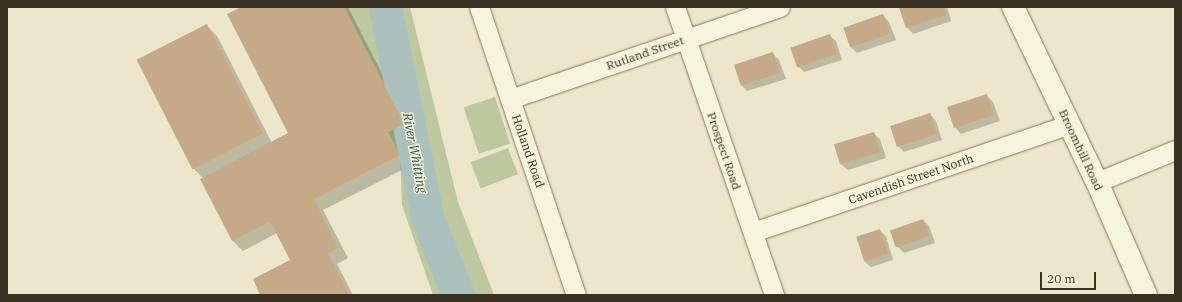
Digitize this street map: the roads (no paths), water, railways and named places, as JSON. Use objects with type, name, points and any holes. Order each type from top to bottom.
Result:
[{"type":"street","name":"Holland Road","points":[[479,7],[576,295]]},
{"type":"street","name":"Prospect Road","points":[[675,7],[774,295]]},
{"type":"street","name":"Rutland Street","points":[[510,99],[780,7]]},
{"type":"street","name":"Broomhill Road","points":[[1012,7],[1097,182],[1146,295]]},
{"type":"street","name":"Cavendish Street North","points":[[753,232],[1070,124]]},
{"type":"street","points":[[1097,182],[1175,150]]},
{"type":"waterway","name":"River Whitting","points":[[385,7],[428,220],[458,295]]}]
